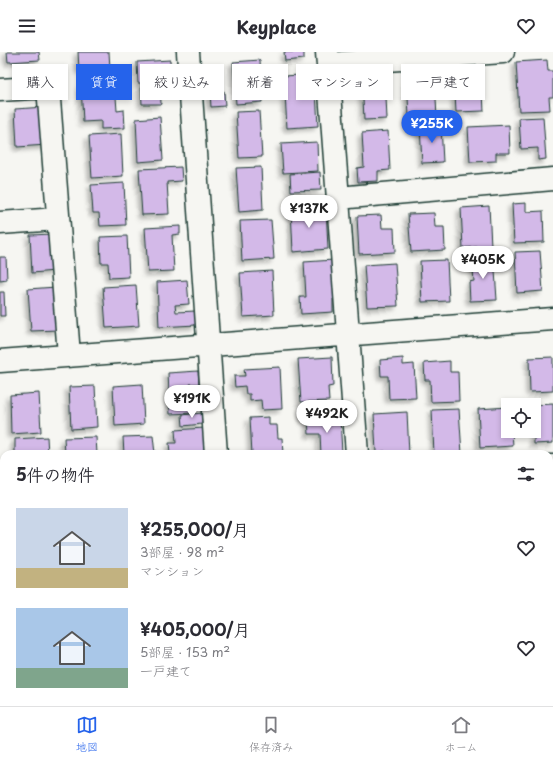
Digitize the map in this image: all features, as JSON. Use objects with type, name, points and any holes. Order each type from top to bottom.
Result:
[{"type":"street","points":[[188,52],[216,450]]},
{"type":"street","points":[[356,450],[328,58],[503,52]]},
{"type":"street","points":[[0,90],[48,87],[69,355]]},
{"type":"street","points":[[338,198],[553,179]]},
{"type":"street","points":[[0,223],[58,219]]},
{"type":"street","points":[[0,360],[553,319]]},
{"type":"building","points":[[7,52],[39,52],[40,60],[8,62]]},
{"type":"building","points":[[78,52],[109,52],[110,64],[79,64]]},
{"type":"building","points":[[284,52],[304,52],[304,59],[285,61]]},
{"type":"building","points":[[170,60],[170,64],[140,64],[140,83],[138,83],[137,62]]},
{"type":"building","points":[[260,60],[260,64],[233,64],[233,62]]},
{"type":"building","points":[[547,60],[548,71],[553,71],[553,97],[549,97],[550,110],[519,111],[516,62]]},
{"type":"building","points":[[296,75],[296,100],[316,100],[318,126],[287,128],[285,100],[288,100],[288,76]]},
{"type":"building","points":[[224,91],[225,106],[211,107],[211,100],[224,100]]},
{"type":"building","points":[[82,100],[116,100],[117,111],[124,110],[125,128],[101,129],[101,121],[83,122]]},
{"type":"building","points":[[142,100],[161,100],[161,104],[142,104]]},
{"type":"building","points":[[236,100],[262,100],[262,102],[236,104]]},
{"type":"building","points":[[363,100],[386,100],[387,119],[364,120]]},
{"type":"building","points":[[408,100],[436,100],[437,119],[419,120],[418,116],[409,116]]},
{"type":"building","points":[[455,100],[483,100],[484,111],[456,112]]},
{"type":"building","points":[[45,107],[47,145],[17,147],[15,109]]},
{"type":"building","points":[[259,111],[262,157],[239,158],[236,112]]},
{"type":"building","points":[[160,117],[163,160],[138,162],[136,119]]},
{"type":"building","points":[[543,117],[546,159],[538,160],[538,148],[521,149],[519,118]]},
{"type":"building","points":[[441,125],[443,162],[422,163],[420,126]]},
{"type":"building","points":[[509,125],[510,153],[496,153],[496,161],[470,162],[468,127]]},
{"type":"building","points":[[388,131],[390,170],[378,171],[378,181],[358,182],[357,168],[364,167],[362,133]]},
{"type":"building","points":[[121,134],[123,176],[92,178],[89,136]]},
{"type":"building","points":[[317,142],[318,171],[283,173],[281,144]]},
{"type":"building","points":[[181,167],[182,181],[167,182],[169,214],[142,215],[139,169]]},
{"type":"building","points":[[261,167],[263,210],[239,212],[236,168]]},
{"type":"building","points":[[320,172],[321,190],[291,191],[290,174]]},
{"type":"building","points":[[124,183],[126,225],[100,226],[99,213],[93,213],[91,185]]},
{"type":"building","points":[[526,203],[526,212],[543,211],[544,242],[514,243],[512,204]]},
{"type":"building","points":[[489,206],[491,246],[463,248],[461,208]]},
{"type":"building","points":[[326,207],[328,249],[293,252],[291,209]]},
{"type":"building","points":[[434,213],[435,227],[444,227],[445,250],[411,252],[408,214]]},
{"type":"building","points":[[381,215],[382,228],[394,228],[395,252],[359,254],[357,216]]},
{"type":"building","points":[[271,220],[274,259],[242,261],[240,221]]},
{"type":"building","points":[[180,226],[180,234],[172,235],[174,271],[148,272],[145,228]]},
{"type":"building","points":[[53,234],[55,271],[32,273],[30,235]]},
{"type":"building","points":[[127,236],[129,277],[109,278],[108,263],[101,263],[100,237]]},
{"type":"building","points":[[540,251],[543,291],[517,293],[515,252]]},
{"type":"building","points":[[494,256],[497,300],[470,301],[469,282],[474,281],[472,258]]},
{"type":"building","points":[[0,257],[6,257],[7,280],[0,281]]},
{"type":"building","points":[[334,260],[336,299],[333,299],[333,312],[301,314],[300,297],[306,297],[304,262]]},
{"type":"building","points":[[447,260],[449,301],[422,302],[420,261]]},
{"type":"building","points":[[395,263],[398,306],[367,307],[364,265]]},
{"type":"building","points":[[272,271],[274,315],[243,317],[240,273]]},
{"type":"building","points":[[187,280],[189,304],[175,305],[176,312],[195,311],[196,325],[159,327],[157,282]]},
{"type":"building","points":[[136,285],[139,326],[106,328],[103,287]]},
{"type":"building","points":[[56,287],[58,330],[31,331],[28,289]]},
{"type":"building","points":[[0,292],[4,292],[5,316],[0,316]]},
{"type":"building","points":[[332,357],[333,386],[328,387],[329,401],[301,402],[298,359]]},
{"type":"building","points":[[553,357],[553,391],[530,392],[529,358]]},
{"type":"building","points":[[403,358],[403,365],[414,364],[416,398],[389,399],[388,376],[381,376],[380,360]]},
{"type":"building","points":[[450,361],[450,372],[458,372],[459,401],[431,402],[430,380],[425,380],[424,363]]},
{"type":"building","points":[[280,367],[282,409],[262,410],[261,400],[250,401],[250,394],[246,394],[245,386],[235,387],[234,376],[245,376],[244,369]]},
{"type":"building","points":[[198,371],[199,384],[190,384],[192,413],[170,414],[168,373]]},
{"type":"building","points":[[142,384],[144,424],[115,426],[113,386]]},
{"type":"building","points":[[95,386],[97,427],[71,429],[69,387]]},
{"type":"building","points":[[39,393],[41,432],[11,434],[10,395]]},
{"type":"building","points":[[340,404],[341,417],[303,419],[302,407]]},
{"type":"building","points":[[553,404],[553,443],[534,444],[534,438],[541,438],[541,405]]},
{"type":"building","points":[[501,407],[501,438],[512,438],[513,446],[480,448],[478,409]]},
{"type":"building","points":[[459,409],[462,450],[434,450],[432,410]]},
{"type":"building","points":[[407,412],[409,450],[376,450],[374,414]]},
{"type":"building","points":[[202,413],[202,424],[183,426],[182,415]]},
{"type":"building","points":[[269,417],[269,425],[277,425],[278,438],[282,438],[283,450],[252,450],[250,418]]},
{"type":"building","points":[[340,418],[342,450],[321,450],[320,434],[309,434],[308,419]]},
{"type":"building","points":[[204,428],[205,450],[170,450],[169,443],[176,443],[175,430]]},
{"type":"building","points":[[153,436],[155,450],[124,450],[123,437]]},
{"type":"building","points":[[47,437],[48,450],[15,450],[15,439]]},
{"type":"building","points":[[96,437],[97,450],[65,450],[64,438]]}]
